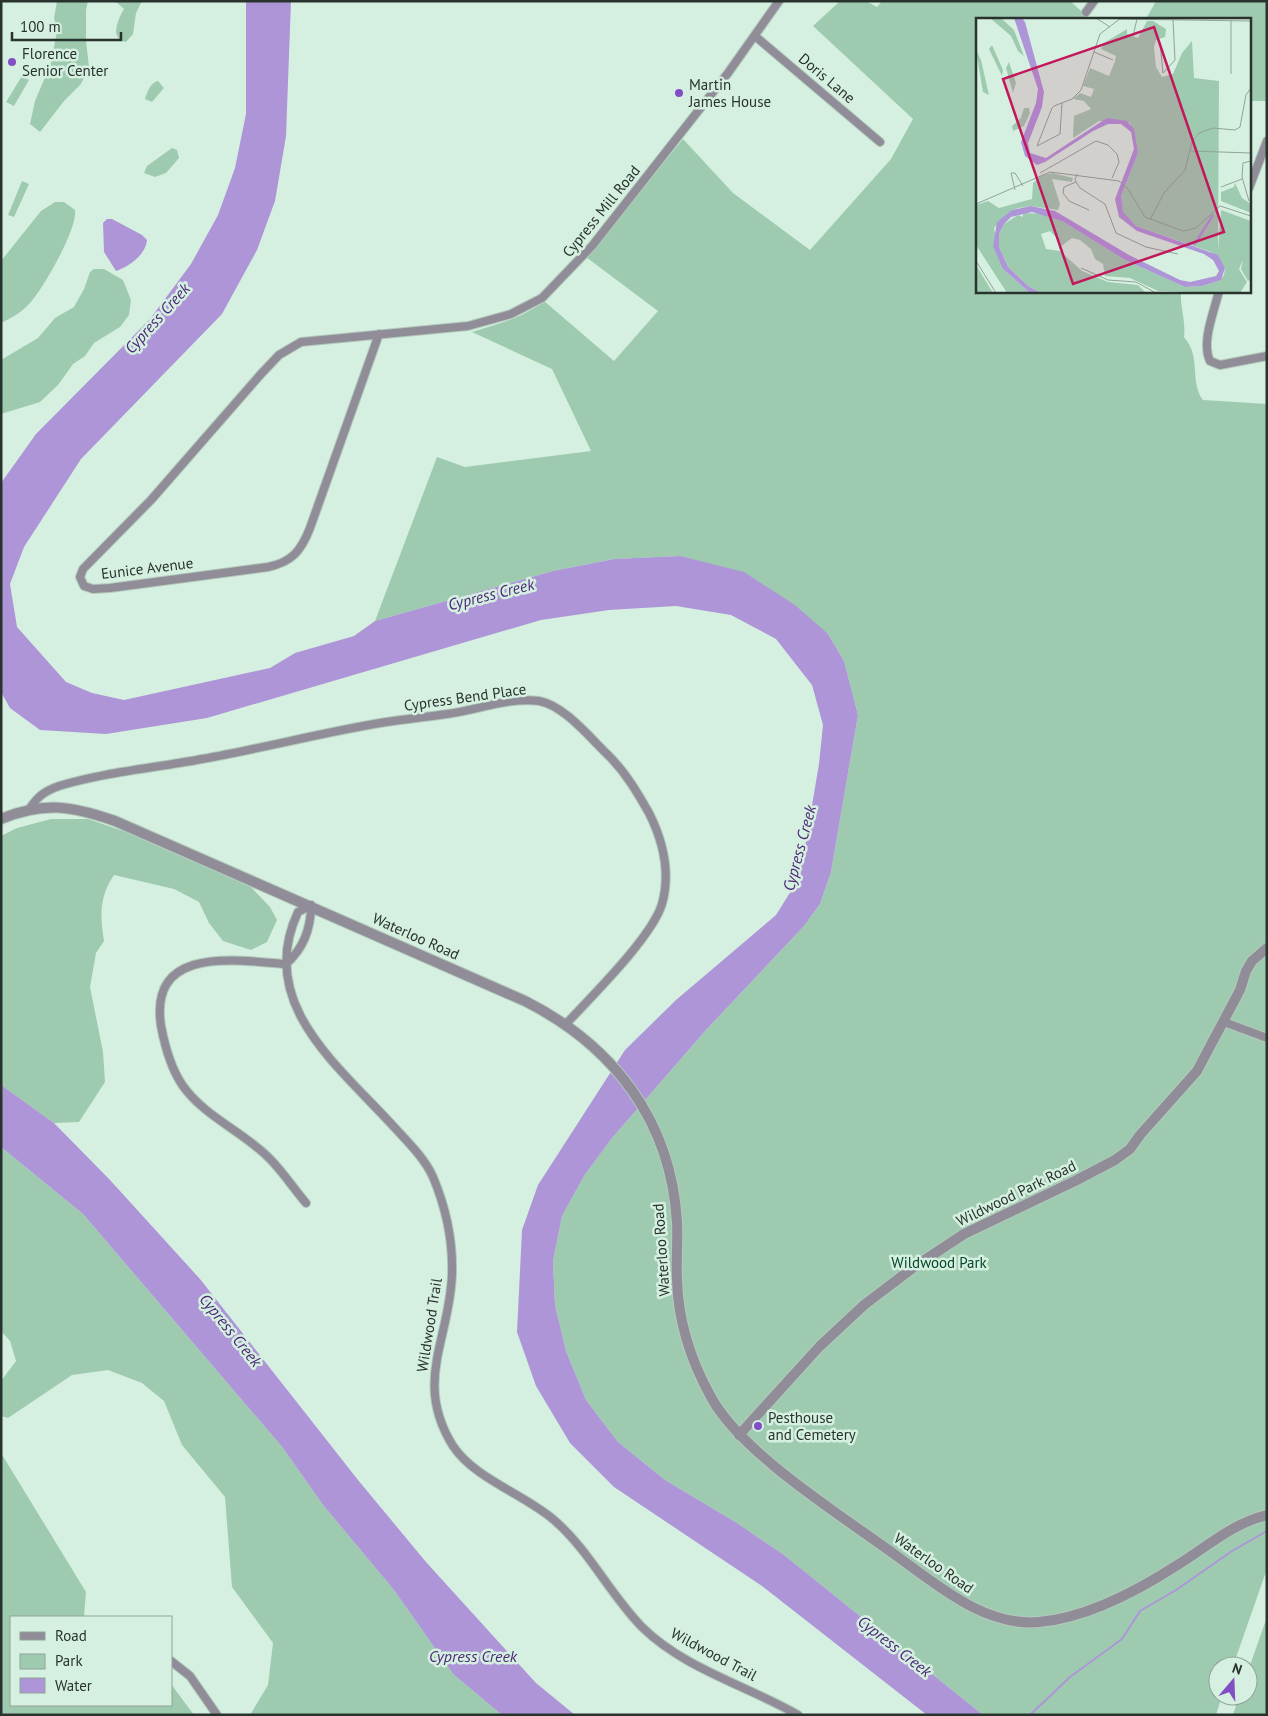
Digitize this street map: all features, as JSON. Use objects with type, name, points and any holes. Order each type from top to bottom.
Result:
[{"type":"street","name":"Cypress Mill Road","points":[[379,334],[468,326],[511,314],[542,298],[592,246],[756,36],[779,1]]},
{"type":"street","points":[[1086,12],[1094,1]]},
{"type":"street","name":"Doris Lane","points":[[756,36],[880,142]]},
{"type":"street","points":[[1250,185],[1267,141]]},
{"type":"street","points":[[1219,292],[1207,344],[1206,352],[1210,361],[1220,365],[1267,356]]},
{"type":"street","name":"Eunice Avenue","points":[[379,334],[304,545],[292,558],[268,567],[110,588],[93,589],[84,586],[80,578],[83,569],[151,500],[279,355],[301,342],[379,334]]},
{"type":"street","name":"Cypress Bend Place","points":[[30,808],[42,793],[84,780],[204,759],[386,722],[448,714],[527,700],[544,702],[573,721],[619,766],[635,787],[659,833],[665,860],[666,886],[662,904],[654,921],[618,968],[566,1024]]},
{"type":"street","name":"Waterloo Road","points":[[1,819],[30,808],[63,808],[90,812],[115,821],[311,905],[525,1001],[566,1024],[610,1061],[632,1087],[654,1129],[666,1159],[676,1220],[677,1282],[687,1339],[696,1367],[712,1400],[739,1435],[791,1478],[956,1598],[991,1614],[1019,1622],[1040,1622],[1067,1616],[1125,1595],[1179,1565],[1229,1530],[1252,1519],[1267,1515]]},
{"type":"street","points":[[306,1203],[270,1159],[200,1105],[183,1086],[170,1062],[159,1010],[165,985],[170,978],[184,968],[201,963],[227,960],[286,964],[299,952],[311,919],[311,905]]},
{"type":"street","name":"Wildwood Trail","points":[[311,905],[298,912],[290,928],[286,945],[286,964],[298,1014],[317,1045],[414,1148],[432,1175],[442,1202],[451,1238],[452,1275],[448,1306],[434,1366],[433,1394],[440,1421],[454,1448],[481,1473],[526,1498],[558,1523],[601,1573],[619,1601],[644,1629],[674,1651],[798,1715]]},
{"type":"street","name":"Wildwood Park Road","points":[[739,1435],[819,1347],[864,1305],[914,1267],[964,1234],[1075,1181],[1115,1160],[1130,1149],[1140,1135],[1197,1071],[1240,990],[1246,970],[1252,961],[1267,948]]},
{"type":"street","points":[[1224,1022],[1267,1038]]},
{"type":"street","points":[[172,1663],[194,1681],[217,1715]]},
{"type":"green space","points":[[57,1],[88,1],[86,10],[86,41],[89,67],[81,84],[64,101],[40,132],[30,124],[35,101],[51,63],[57,31],[54,18]]},
{"type":"green space","points":[[115,1],[142,1],[136,13],[133,34],[126,42],[121,40],[116,33],[119,18],[124,9]]},
{"type":"green space","name":"Wildwood Park","points":[[840,1],[866,1],[877,7],[882,1],[1070,1],[1089,18],[976,18],[976,292],[1181,292],[1184,337],[1193,353],[1197,385],[1203,400],[1267,404],[1267,1569],[1237,1656],[1208,1656],[1208,1706],[1219,1706],[1216,1715],[983,1715],[784,1555],[737,1523],[665,1480],[618,1442],[586,1400],[566,1351],[555,1305],[553,1261],[562,1216],[584,1176],[612,1138],[706,1030],[804,926],[820,904],[831,872],[858,715],[844,661],[828,634],[680,556],[614,559],[553,571],[375,621],[437,457],[465,467],[591,451],[552,369],[472,332],[519,316],[544,301],[614,361],[658,311],[586,257],[683,139],[733,193],[810,250],[891,159],[913,119],[813,26]]},
{"type":"green space","points":[[1156,1],[1267,1],[1267,101],[1250,101],[1250,18],[1147,18]]},
{"type":"green space","points":[[22,76],[29,80],[14,106],[6,102]]},
{"type":"green space","points":[[158,81],[164,88],[152,102],[145,99],[151,85]]},
{"type":"green space","points":[[172,148],[177,150],[179,158],[166,173],[155,177],[144,173],[147,166]]},
{"type":"green space","points":[[22,181],[29,184],[14,217],[8,215]]},
{"type":"green space","points":[[55,202],[64,202],[75,210],[66,244],[36,296],[24,309],[1,323],[1,261],[41,211]]},
{"type":"green space","points":[[94,269],[104,269],[123,280],[131,300],[129,315],[120,327],[94,343],[85,356],[73,364],[58,385],[40,402],[1,414],[1,360],[38,338],[55,318],[74,307],[84,289],[90,272]]},
{"type":"green space","points":[[51,819],[88,819],[126,832],[251,887],[270,907],[277,920],[267,942],[251,950],[223,941],[209,923],[199,902],[174,889],[114,875],[103,899],[101,915],[104,941],[96,953],[90,987],[103,1052],[105,1082],[79,1122],[54,1123],[1,1085],[1,836],[17,828]]},
{"type":"green space","points":[[1,1147],[83,1214],[283,1448],[323,1505],[394,1590],[453,1674],[502,1715],[250,1715],[268,1685],[273,1643],[232,1587],[225,1497],[182,1445],[164,1401],[142,1383],[108,1370],[72,1375],[8,1418],[1,1416],[1,1381],[16,1361],[10,1341],[1,1331]]},
{"type":"green space","points":[[1,1453],[86,1592],[84,1616],[10,1616],[10,1706],[172,1706],[172,1685],[194,1715],[1,1715]]},
{"type":"green space","points":[[1267,1617],[1267,1715],[1233,1715],[1236,1706],[1258,1706],[1258,1656],[1253,1656]]},
{"type":"water","name":"Cypress Creek","points":[[246,1],[291,1],[286,136],[275,201],[257,250],[222,314],[81,459],[24,547],[10,584],[17,627],[66,682],[92,693],[124,700],[270,668],[295,653],[354,636],[375,621],[553,571],[614,559],[680,556],[744,572],[795,605],[828,634],[844,661],[858,715],[831,872],[820,904],[804,926],[706,1030],[612,1138],[584,1176],[562,1216],[553,1261],[555,1305],[566,1351],[586,1400],[618,1442],[665,1480],[737,1523],[784,1555],[983,1715],[927,1715],[762,1586],[614,1487],[570,1443],[536,1386],[517,1332],[522,1230],[538,1185],[625,1050],[676,1000],[776,915],[791,891],[802,864],[819,764],[823,725],[812,685],[776,639],[731,615],[676,606],[609,610],[541,620],[207,718],[106,734],[40,730],[10,708],[1,692],[1,483],[36,434],[150,319],[191,264],[218,215],[235,168],[246,114]]},
{"type":"water","points":[[107,219],[112,219],[142,235],[147,240],[144,250],[136,259],[116,271],[104,252],[103,223]]},
{"type":"water","name":"Cypress Creek","points":[[1,1085],[54,1123],[110,1180],[200,1279],[358,1480],[426,1562],[536,1683],[575,1715],[502,1715],[453,1674],[394,1590],[323,1505],[283,1448],[83,1214],[1,1147]]},
{"type":"waterway","points":[[1030,1715],[1070,1677],[1122,1639],[1140,1611],[1176,1590],[1232,1551],[1267,1531]]},
{"type":"place","name":"Florence Senior Center","points":[[12,62]]},
{"type":"place","name":"Martin James House","points":[[679,93]]},
{"type":"place","name":"Pesthouse and Cemetery","points":[[758,1426]]}]
